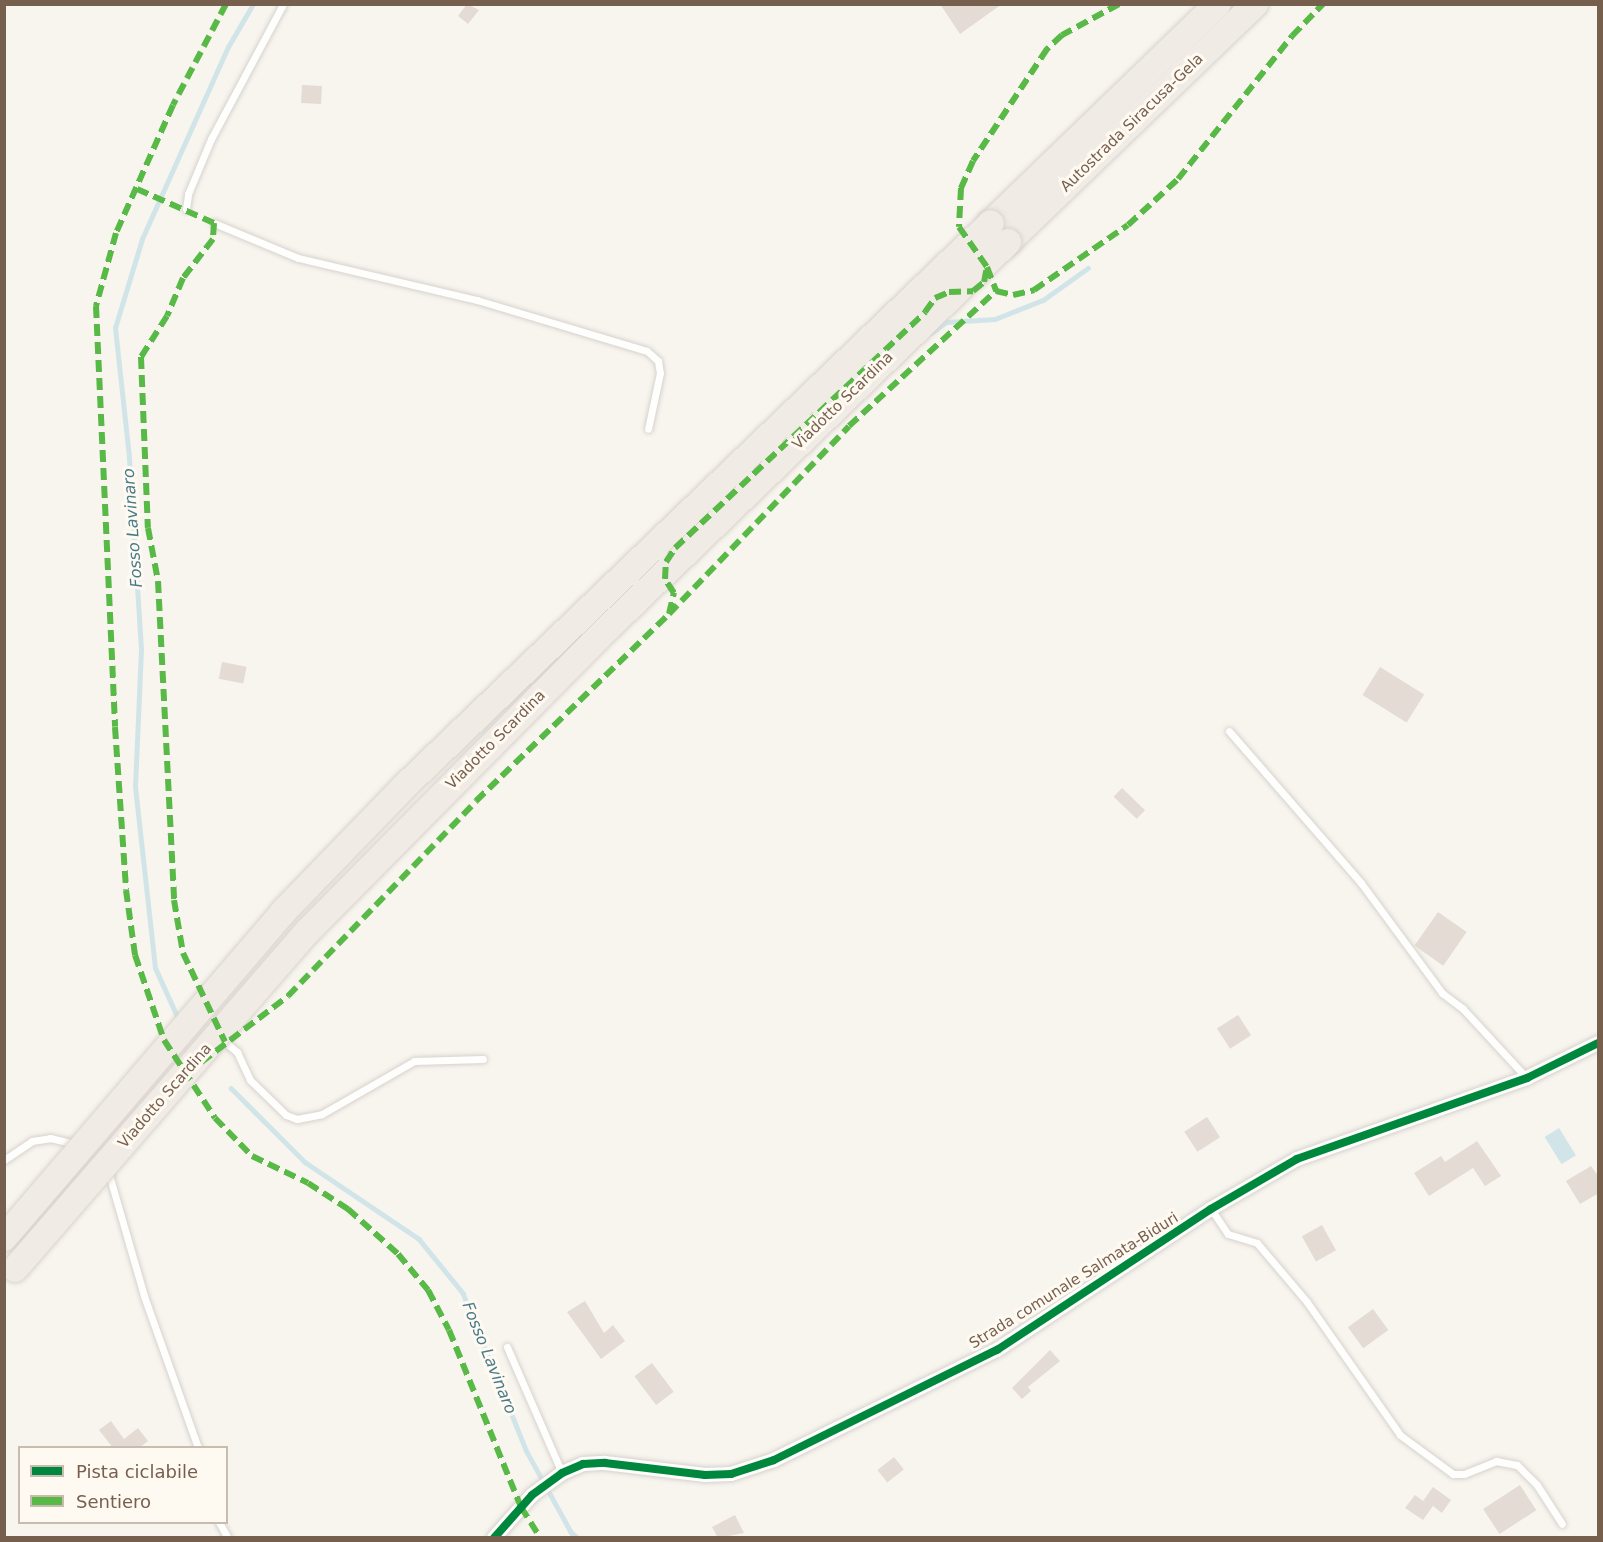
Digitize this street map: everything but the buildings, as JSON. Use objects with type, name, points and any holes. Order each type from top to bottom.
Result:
[{"type":"highway","name":"Autostrada Siracusa-Gela","points":[[991,223],[1218,4]]},
{"type":"highway","name":"Autostrada Siracusa-Gela","points":[[1008,242],[1255,4]]},
{"type":"highway","name":"Viadotto Scardina","points":[[4,1238],[284,911],[395,796],[991,223]]},
{"type":"highway","name":"Viadotto Scardina","points":[[10,1276],[316,923],[600,636],[1008,242]]},
{"type":"street","name":"Strada comunale Salmata-Biduri","points":[[494,1538],[532,1495],[558,1476],[584,1464],[605,1463],[683,1475],[731,1474],[755,1468],[997,1350],[1211,1209],[1318,1149],[1527,1078],[1599,1043]]},
{"type":"lane","points":[[186,209],[188,195],[211,140],[283,4]]},
{"type":"lane","points":[[214,223],[298,258],[477,300],[647,351],[658,361],[660,373],[648,429]]},
{"type":"lane","points":[[1229,731],[1361,883],[1442,993],[1463,1008],[1527,1078]]},
{"type":"lane","points":[[225,1042],[237,1052],[250,1080],[286,1115],[297,1119],[322,1114],[414,1061],[483,1059]]},
{"type":"lane","points":[[4,1160],[32,1142],[50,1138],[68,1140],[88,1150]]},
{"type":"lane","points":[[95,1156],[107,1168],[114,1186],[144,1296],[197,1446]]},
{"type":"lane","points":[[1211,1209],[1228,1233],[1257,1243],[1307,1302],[1400,1435],[1453,1474],[1464,1474],[1496,1461],[1516,1465],[1537,1485],[1562,1524]]},
{"type":"lane","points":[[507,1347],[558,1476]]},
{"type":"lane","points":[[220,1524],[228,1538]]},
{"type":"shaded area","points":[[1559,1128],[1576,1155],[1562,1164],[1545,1137]]},
{"type":"waterway","name":"Fosso Lavinaro","points":[[179,1021],[155,968],[135,787],[141,650],[129,457],[115,328],[142,239],[228,47],[253,4]]},
{"type":"waterway","points":[[931,333],[946,322],[995,319],[1043,300],[1088,268]]},
{"type":"waterway","name":"Fosso Lavinaro","points":[[231,1088],[305,1162],[419,1239],[463,1293],[526,1450],[571,1532],[578,1538]]},
{"type":"marked path","points":[[226,4],[173,105],[116,233],[96,306],[115,727],[126,890],[135,955],[164,1040],[215,1118],[252,1156],[308,1183],[348,1209],[398,1254],[428,1290],[449,1330],[521,1507],[540,1538]]},
{"type":"marked path","points":[[1119,4],[1062,35],[1047,49],[973,161],[961,188],[959,227],[987,267],[996,291],[1013,295],[1034,290],[1128,225],[1178,179],[1292,36],[1323,4]]},
{"type":"marked path","points":[[137,189],[214,223],[213,239],[183,278],[167,316],[141,357],[148,528],[158,581],[174,900],[183,953],[225,1042]]},
{"type":"marked path","points":[[669,614],[674,593],[665,579],[666,562],[675,548],[925,312],[935,298],[949,292],[973,291],[984,282],[987,267]]},
{"type":"marked path","points":[[187,1073],[288,996],[476,801],[669,614],[849,426],[996,291]]},
{"type":"cycle path","points":[[494,1538],[532,1495],[562,1473],[583,1464],[605,1463],[705,1475],[731,1474],[774,1460],[997,1350],[1211,1209],[1297,1159],[1527,1078],[1598,1043]]}]
